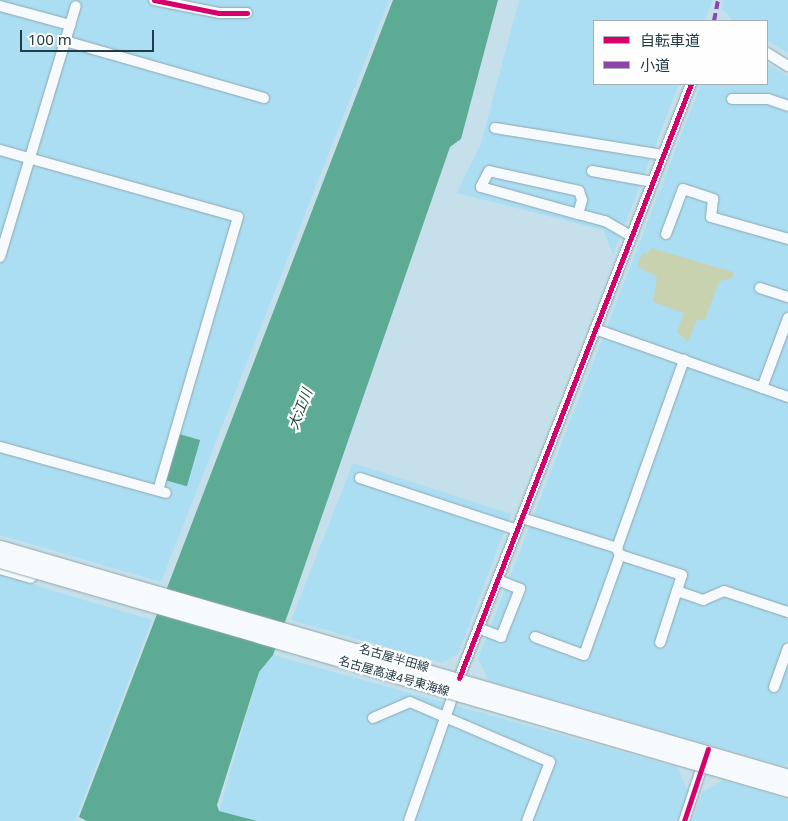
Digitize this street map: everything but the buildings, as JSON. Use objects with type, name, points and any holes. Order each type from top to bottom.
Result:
[{"type":"highway","name":"名古屋高速4号東海線","points":[[0,547],[788,777]]},
{"type":"highway","name":"名古屋高速4号東海線","points":[[0,560],[788,789]]},
{"type":"main road","name":"名古屋半田線","points":[[0,547],[788,772]]},
{"type":"main road","name":"名古屋半田線","points":[[0,568],[454,697],[788,795]]},
{"type":"street","points":[[154,0],[219,13],[247,13]]},
{"type":"street","points":[[0,6],[70,25]]},
{"type":"street","points":[[0,257],[76,6]]},
{"type":"street","points":[[65,41],[264,98]]},
{"type":"street","points":[[768,55],[788,66]]},
{"type":"street","points":[[408,821],[448,719],[459,678],[478,628],[691,85]]},
{"type":"street","points":[[732,99],[768,99],[788,106]]},
{"type":"street","points":[[495,128],[663,155]]},
{"type":"street","points":[[0,150],[238,217],[162,492],[0,447]]},
{"type":"street","points":[[578,214],[582,200],[579,191],[488,171],[481,187],[578,214],[605,221],[631,236]]},
{"type":"street","points":[[592,171],[652,182]]},
{"type":"street","points":[[666,234],[682,189],[713,199],[712,217],[788,239]]},
{"type":"street","points":[[760,288],[788,297]]},
{"type":"street","points":[[762,388],[788,318]]},
{"type":"street","points":[[596,329],[788,397]]},
{"type":"street","points":[[535,637],[584,655],[684,360]]},
{"type":"street","points":[[360,478],[517,530]]},
{"type":"street","points":[[522,518],[682,575],[660,643]]},
{"type":"street","points":[[478,628],[501,637],[520,589],[498,580]]},
{"type":"street","points":[[676,591],[703,600],[724,590],[788,612]]},
{"type":"street","points":[[774,687],[788,648]]},
{"type":"street","points":[[373,718],[410,702],[550,762],[527,821]]},
{"type":"street","points":[[684,821],[708,749]]},
{"type":"shaded area","points":[[0,0],[389,0],[161,582],[0,535]]},
{"type":"shaded area","points":[[519,0],[713,0],[704,20],[593,20],[593,85],[679,85],[613,255],[603,230],[457,193],[481,143]]},
{"type":"shaded area","points":[[723,0],[788,0],[788,53],[768,41],[768,20],[732,20],[722,9]]},
{"type":"shaded area","points":[[768,65],[788,76],[788,764],[784,766],[489,681],[478,659],[701,85],[768,85]]},
{"type":"shaded area","points":[[651,248],[733,272],[733,277],[719,282],[705,319],[696,321],[688,342],[677,332],[684,313],[653,302],[657,277],[637,266],[642,253],[648,254]]},
{"type":"shaded area","points":[[353,463],[511,514],[458,654],[442,663],[291,620]]},
{"type":"shaded area","points":[[0,575],[152,620],[75,821],[0,821]]},
{"type":"shaded area","points":[[273,655],[677,767],[688,791],[677,821],[257,821],[219,811],[259,672]]},
{"type":"shaded area","points":[[723,780],[788,799],[788,821],[692,821],[702,792]]},
{"type":"water","name":"大江川","points":[[393,0],[498,0],[461,139],[450,147],[273,655],[259,672],[217,805],[219,811],[257,821],[87,821],[79,817]]},
{"type":"water","points":[[179,434],[200,440],[187,486],[166,480]]},
{"type":"marked path","points":[[714,20],[718,0]]},
{"type":"cycle path","points":[[154,0],[219,13],[247,13]]},
{"type":"cycle path","points":[[459,678],[691,85]]},
{"type":"cycle path","points":[[684,821],[708,749]]}]
